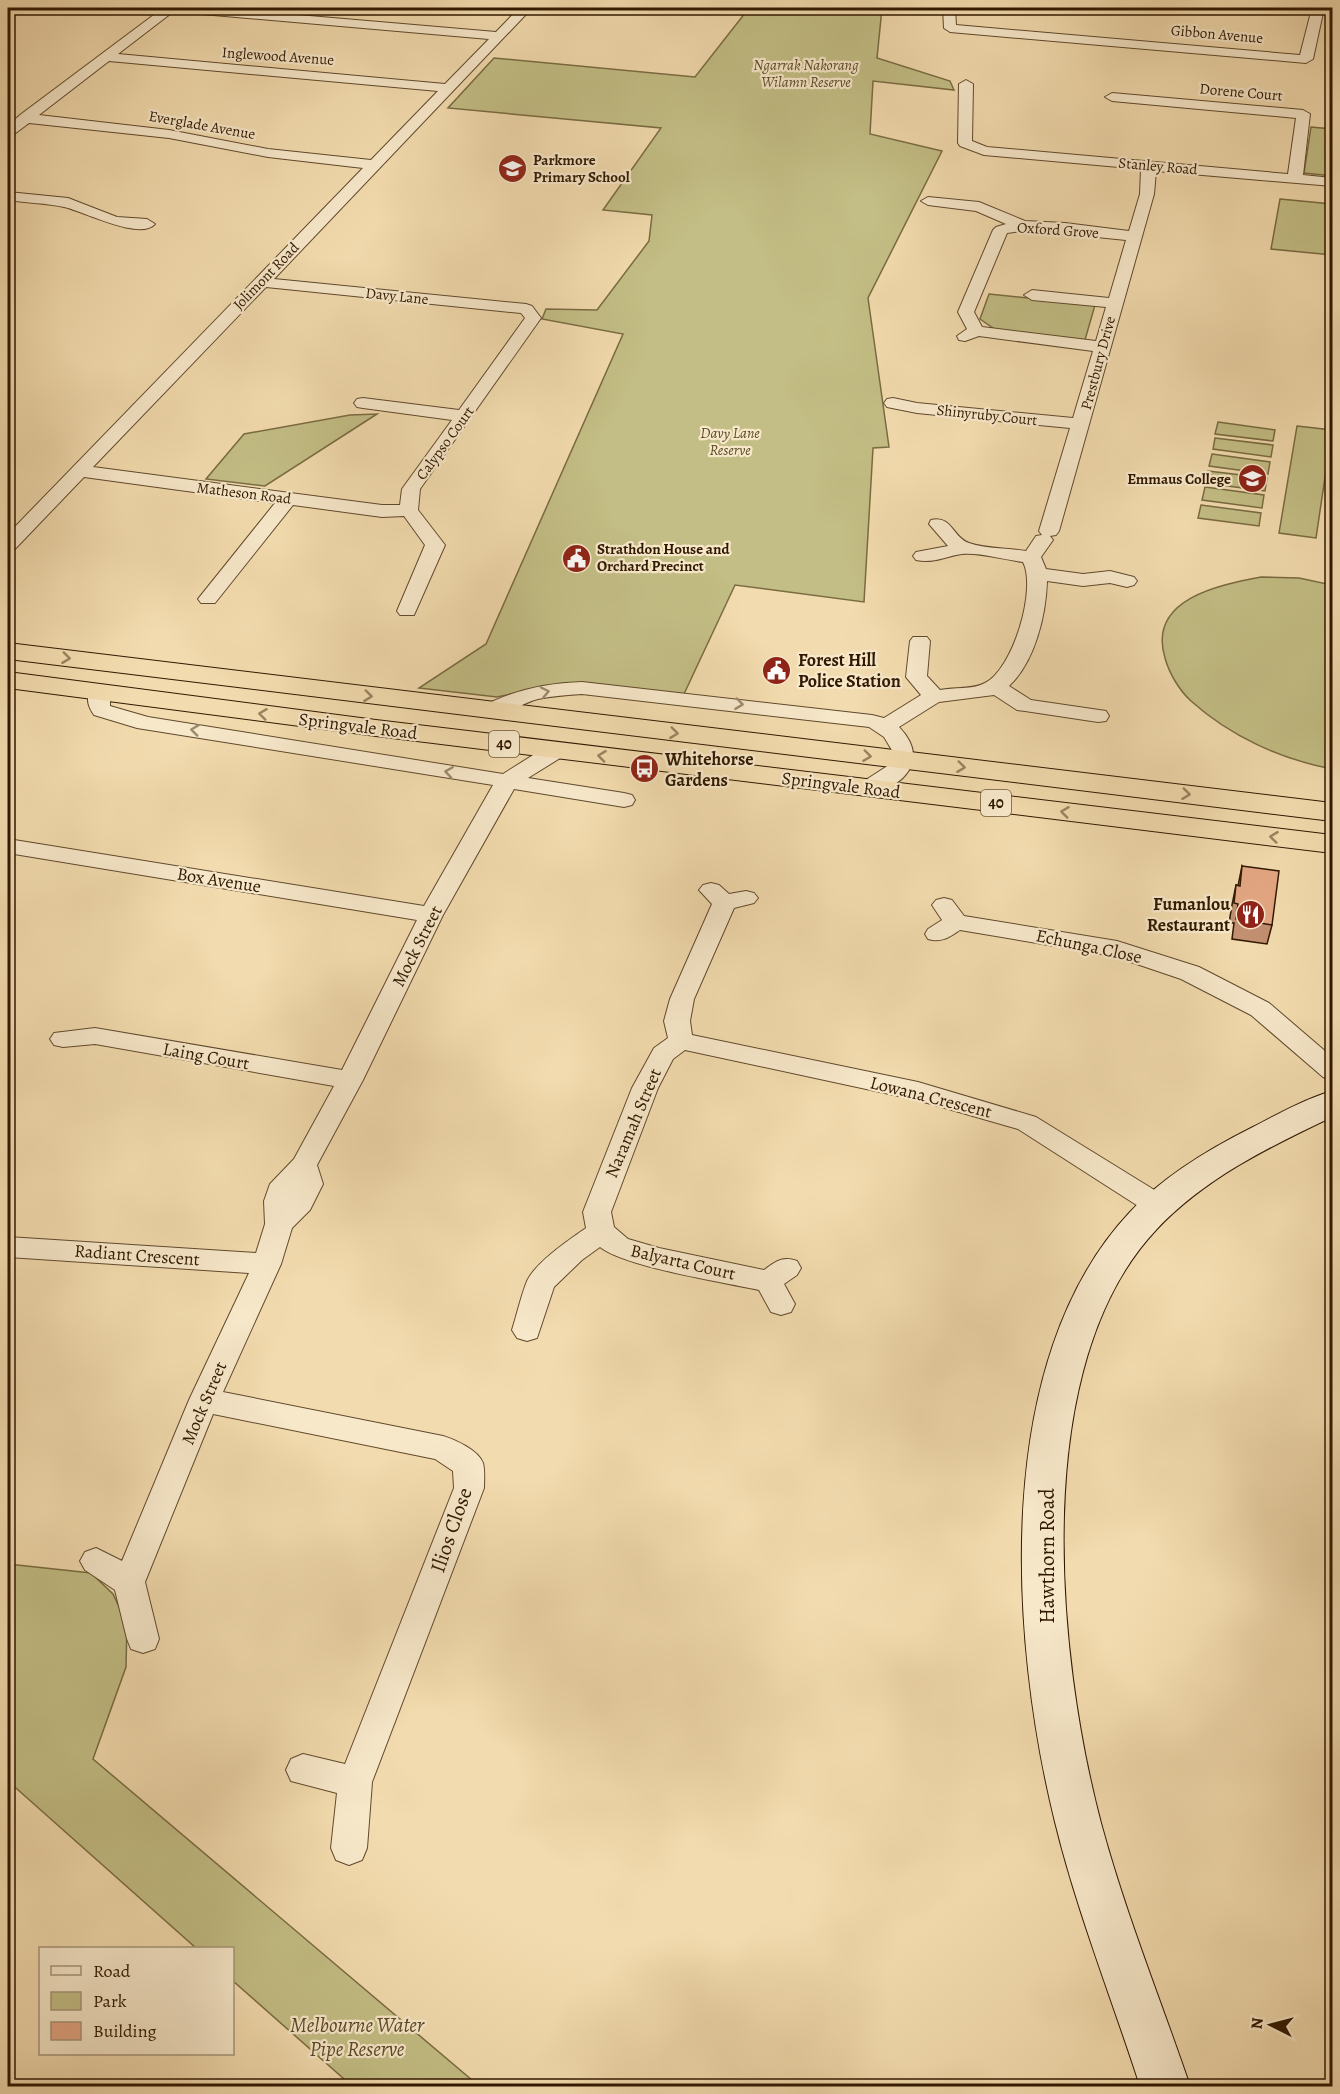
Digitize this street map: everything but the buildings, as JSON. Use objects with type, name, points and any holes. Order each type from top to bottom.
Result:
[{"type":"highway","name":"Springvale Road","points":[[8,651],[1332,812]]},
{"type":"highway","name":"Springvale Road","points":[[8,680],[557,750],[1332,844]]},
{"type":"main road","name":"Hawthorn Road","points":[[1165,2086],[1092,1872],[1064,1761],[1048,1640],[1042,1544],[1055,1412],[1077,1326],[1091,1296],[1116,1255],[1140,1224],[1184,1185],[1228,1154],[1332,1103]]},
{"type":"street","points":[[8,132],[170,8]]},
{"type":"street","points":[[179,8],[217,9],[498,36]]},
{"type":"street","name":"Jolimont Road","points":[[8,545],[526,8]]},
{"type":"street","name":"Gibbon Avenue","points":[[949,8],[950,28],[1306,59],[1317,8]]},
{"type":"street","points":[[1317,8],[1332,8]]},
{"type":"street","points":[[358,23],[369,14]]},
{"type":"street","name":"Inglewood Avenue","points":[[105,57],[449,88]]},
{"type":"street","name":"Stanley Road","points":[[966,84],[965,143],[984,151],[1332,182]]},
{"type":"street","name":"Dorene Court","points":[[1112,97],[1303,114],[1295,179]]},
{"type":"street","name":"Everglade Avenue","points":[[8,114],[169,134],[268,153],[373,165]]},
{"type":"street","name":"Prestbury Drive","points":[[996,687],[1012,668],[1025,641],[1033,609],[1040,551],[1081,424],[1133,236],[1147,194],[1149,165]]},
{"type":"street","name":"Prestbury Drive","points":[[1147,194],[1161,180],[1167,167]]},
{"type":"street","points":[[8,196],[68,203],[115,221],[147,224]]},
{"type":"street","points":[[928,201],[979,207],[1021,225]]},
{"type":"street","name":"Oxford Grove","points":[[1104,346],[971,333],[966,312],[1001,230],[1021,225],[1133,236]]},
{"type":"street","name":"Davy Lane","points":[[261,282],[526,309],[530,315]]},
{"type":"street","points":[[1032,295],[1114,303]]},
{"type":"street","name":"Calypso Court","points":[[409,510],[411,489],[530,326],[533,318],[530,315]]},
{"type":"street","points":[[363,402],[465,416]]},
{"type":"street","name":"Shinyruby Court","points":[[893,403],[917,408],[1081,424]]},
{"type":"street","name":"Matheson Road","points":[[79,471],[382,511],[409,510]]},
{"type":"street","points":[[208,599],[288,499]]},
{"type":"street","points":[[406,611],[435,545],[409,510]]},
{"type":"street","points":[[938,524],[961,548]]},
{"type":"street","points":[[923,556],[943,554],[961,548],[1040,551],[1083,579],[1110,577],[1127,581]]},
{"type":"street","points":[[920,641],[916,677],[935,697]]},
{"type":"street","points":[[887,726],[910,710],[935,697],[996,687],[1025,705],[1098,716]]},
{"type":"street","points":[[490,711],[507,701],[545,691],[582,688],[872,721],[887,726],[901,745],[903,761],[896,772],[869,788]]},
{"type":"street","name":"Springvale Road","points":[[99,693],[98,703],[102,710],[145,723],[233,735],[624,800]]},
{"type":"street","name":"Mock Street","points":[[129,1582],[204,1400],[267,1263],[279,1224],[300,1203],[309,1184],[304,1165],[350,1080],[431,915],[507,781],[557,750]]},
{"type":"street","name":"Box Avenue","points":[[8,846],[431,915]]},
{"type":"street","points":[[681,1041],[677,1021],[682,999],[727,897]]},
{"type":"street","name":"Echunga Close","points":[[946,920],[1117,949],[1190,973],[1260,1008],[1332,1071]]},
{"type":"street","name":"Laing Court","points":[[63,1040],[95,1036],[350,1080]]},
{"type":"street","name":"Lowana Crescent","points":[[681,1041],[918,1091],[1026,1123],[1159,1206]]},
{"type":"street","name":"Naramah Street","points":[[601,1232],[597,1212],[645,1088],[663,1054],[681,1041]]},
{"type":"street","points":[[527,1330],[541,1282],[572,1253],[601,1232]]},
{"type":"street","name":"Balyarta Court","points":[[601,1232],[618,1246],[659,1258],[779,1284]]},
{"type":"street","name":"Radiant Crescent","points":[[8,1247],[267,1263]]},
{"type":"street","name":"Ilios Close","points":[[204,1400],[443,1448],[468,1465],[469,1488],[355,1782],[349,1848]]},
{"type":"street","points":[[96,1562],[129,1582],[143,1639]]},
{"type":"street","points":[[303,1770],[355,1782]]},
{"type":"green space","name":"Davy Lane Reserve","points":[[749,8],[882,8],[877,58],[950,81],[954,90],[873,81],[870,134],[942,151],[868,298],[889,447],[873,448],[864,602],[735,585],[684,694],[556,685],[497,697],[419,688],[486,644],[623,334],[542,319],[546,309],[597,310],[649,241],[652,215],[603,210],[661,128],[448,108],[494,58],[695,77]]},
{"type":"green space","points":[[1311,127],[1332,129],[1332,176],[1304,173]]},
{"type":"green space","points":[[1280,199],[1332,204],[1332,255],[1271,249]]},
{"type":"green space","points":[[989,294],[1095,305],[1085,340],[996,330],[980,319]]},
{"type":"green space","points":[[377,414],[265,486],[206,479],[244,434],[350,415]]},
{"type":"green space","points":[[1218,422],[1275,430],[1273,441],[1215,434]]},
{"type":"green space","points":[[1297,426],[1332,430],[1316,538],[1279,533]]},
{"type":"green space","points":[[1215,438],[1273,445],[1271,457],[1213,449]]},
{"type":"green space","points":[[1212,454],[1270,462],[1268,474],[1209,466]]},
{"type":"green space","points":[[1208,471],[1267,478],[1265,491],[1205,483]]},
{"type":"green space","points":[[1205,487],[1264,495],[1262,508],[1202,500]]},
{"type":"green space","points":[[1201,505],[1261,513],[1259,526],[1198,518]]},
{"type":"green space","points":[[1261,577],[1299,578],[1332,585],[1332,769],[1275,752],[1222,725],[1187,697],[1175,681],[1167,664],[1162,638],[1166,622],[1176,609],[1190,598],[1207,591]]},
{"type":"green space","name":"Melbourne Water Pipe Reserve","points":[[8,1564],[91,1573],[113,1594],[127,1624],[126,1667],[93,1759],[479,2086],[352,2086],[234,1982],[234,1947],[195,1947],[8,1781]]},
{"type":"place","name":"Parkmore Primary School","points":[[512,169]]},
{"type":"place","name":"Emmaus College","points":[[1252,479]]},
{"type":"place","name":"Strathdon House and Orchard Precinct","points":[[576,558]]},
{"type":"place","name":"Forest Hill Police Station","points":[[777,670]]},
{"type":"place","name":"Whitehorse Gardens","points":[[644,769]]},
{"type":"place","name":"Fumanlou Restaurant","points":[[1251,914]]},
{"type":"park label","name":"Ngarrak Nakorang Wilamn Reserve","points":[[806,74]]}]
